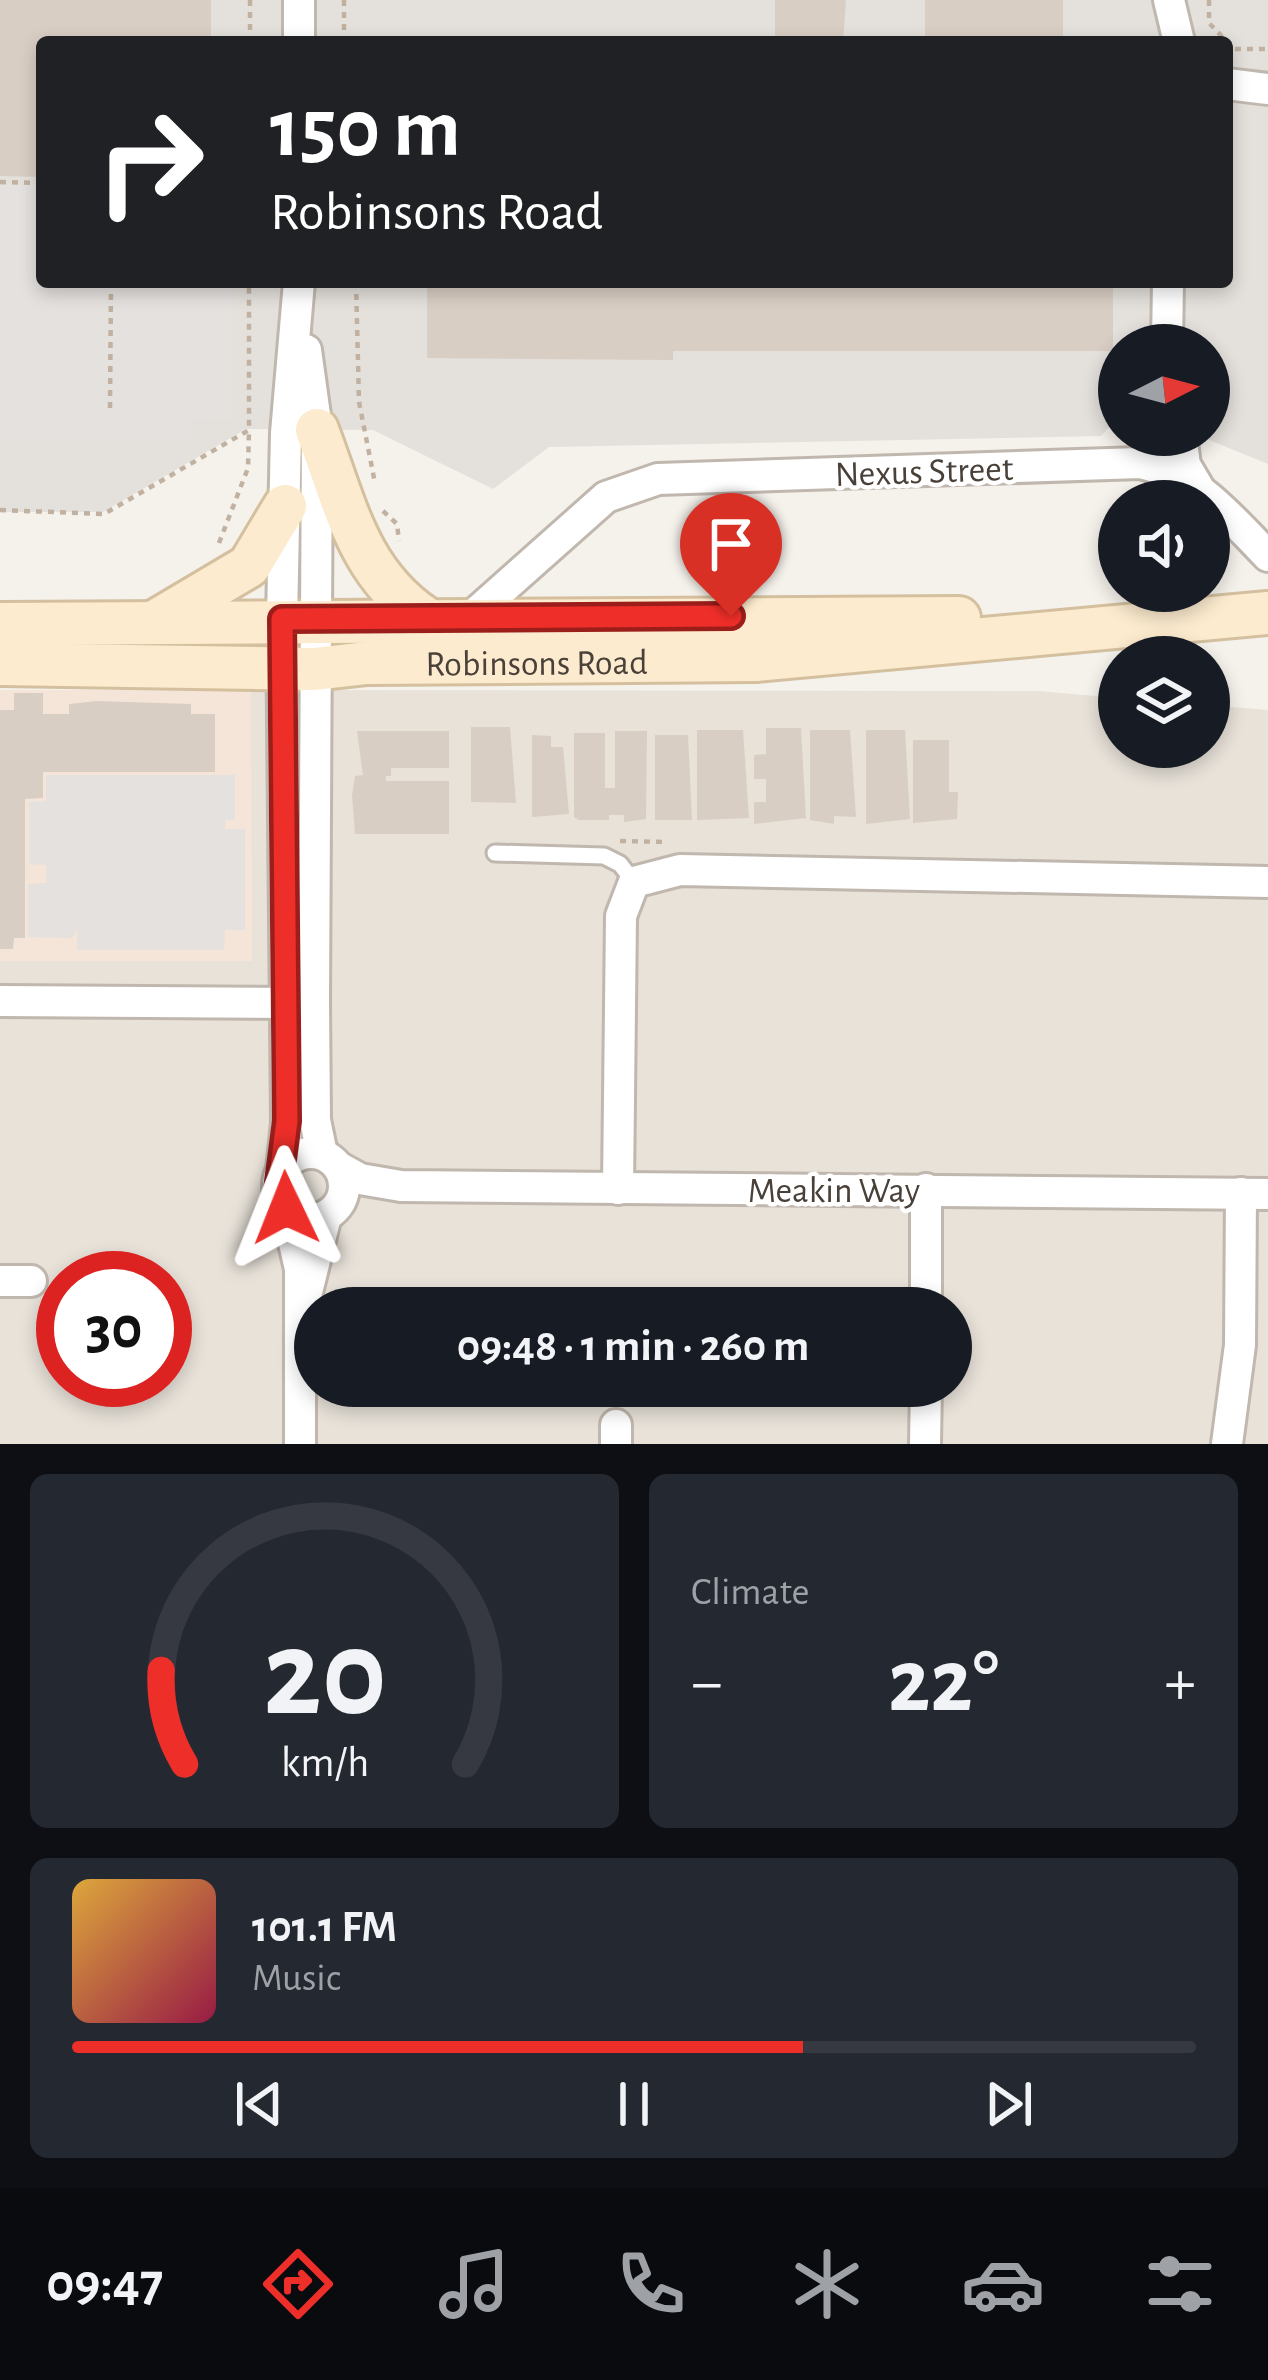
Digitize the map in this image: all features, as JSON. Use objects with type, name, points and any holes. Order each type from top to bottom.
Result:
[{"type":"main road","points":[[317,430],[370,568],[390,595],[425,618]]},
{"type":"main road","points":[[157,621],[249,566],[285,506]]},
{"type":"main road","name":"Robinsons Road","points":[[0,664],[298,669],[367,663],[756,660],[1268,613]]},
{"type":"main road","name":"Robinsons Road","points":[[0,624],[425,618],[1146,621]]},
{"type":"street","points":[[299,0],[299,36]]},
{"type":"street","points":[[1168,0],[1177,36]]},
{"type":"street","points":[[1233,85],[1268,89]]},
{"type":"street","points":[[1167,324],[1168,288]]},
{"type":"street","points":[[299,292],[317,430],[298,619],[299,1003],[278,1190],[297,1246],[300,1287]]},
{"type":"street","points":[[298,619],[285,506],[299,292]]},
{"type":"street","name":"Nexus Street","points":[[470,618],[571,526],[628,486],[658,479],[1098,452]]},
{"type":"street","name":"Nexus Street","points":[[1154,456],[1188,480]]},
{"type":"street","name":"Nexus Street","points":[[1230,519],[1268,556]]},
{"type":"street","points":[[618,1189],[621,916],[634,882],[680,870],[1268,882]]},
{"type":"street","points":[[0,1001],[299,1003]]},
{"type":"street","points":[[299,1003],[315,1120],[345,1187],[332,1211],[309,1287]]},
{"type":"street","points":[[282,1170],[303,1153],[331,1161]]},
{"type":"street","name":"Meakin Way","points":[[331,1161],[360,1179],[401,1186],[1254,1193]]},
{"type":"street","name":"Meakin Way","points":[[332,1211],[401,1186]]},
{"type":"street","points":[[926,1189],[926,1287]]},
{"type":"street","points":[[1227,1444],[1254,1193]]},
{"type":"street","points":[[286,1208],[305,1219],[332,1211]]},
{"type":"street","points":[[300,1444],[301,1407]]},
{"type":"street","points":[[926,1407],[926,1444]]},
{"type":"lane","points":[[495,853],[604,856],[620,864],[634,882]]},
{"type":"path","points":[[250,0],[250,36]]},
{"type":"path","points":[[344,0],[344,36]]},
{"type":"path","points":[[1209,0],[1209,23],[1222,36]]},
{"type":"path","points":[[1233,48],[1268,49]]},
{"type":"path","points":[[0,182],[36,183]]},
{"type":"path","points":[[110,409],[111,288]]},
{"type":"path","points":[[0,510],[104,514],[249,430],[249,288]]},
{"type":"path","points":[[356,288],[358,402],[378,498],[397,524],[398,542],[385,560],[370,568]]},
{"type":"shaded area","points":[[0,0],[1268,0],[1268,464],[1230,449],[1230,324],[1098,324],[1098,436],[549,447],[493,489],[373,430],[246,429],[103,512],[0,512]]},
{"type":"shaded area","points":[[0,185],[36,185],[36,288],[233,288],[233,419],[192,420],[191,439],[0,439]]},
{"type":"shaded area","points":[[0,690],[251,690],[252,961],[0,961]]},
{"type":"shaded area","points":[[251,690],[1038,691],[1098,696],[1098,768],[1230,768],[1230,707],[1268,710],[1268,1444],[0,1444],[0,961],[251,961]]},
{"type":"shaded area","points":[[46,775],[235,775],[235,820],[225,820],[225,829],[245,829],[245,930],[225,930],[224,950],[77,950],[77,930],[72,938],[28,937],[28,884],[46,883],[46,865],[29,864],[29,802],[46,801]]},
{"type":"building","points":[[0,0],[211,0],[211,36],[36,36],[36,177],[0,176]]},
{"type":"building","points":[[775,0],[846,0],[843,36],[775,36]]},
{"type":"building","points":[[925,0],[1063,0],[1063,36],[925,36]]},
{"type":"building","points":[[427,288],[1113,288],[1113,324],[1098,324],[1098,351],[673,351],[673,360],[427,358]]},
{"type":"building","points":[[14,693],[43,693],[43,714],[69,714],[69,704],[97,701],[191,704],[191,714],[215,714],[215,772],[43,772],[43,798],[25,799],[25,938],[14,938],[13,949],[0,949],[0,710],[14,710]]},
{"type":"building","points":[[471,727],[510,727],[516,803],[471,802]]},
{"type":"building","points":[[766,728],[801,728],[806,818],[754,824],[754,802],[766,802],[766,779],[754,779],[754,755],[766,754]]},
{"type":"building","points":[[697,730],[743,730],[749,818],[697,820]]},
{"type":"building","points":[[810,730],[850,730],[856,817],[834,816],[834,824],[810,820]]},
{"type":"building","points":[[866,730],[905,730],[910,819],[866,824]]},
{"type":"building","points":[[357,731],[449,731],[449,768],[391,768],[386,781],[449,781],[449,834],[355,834],[352,795],[355,776],[363,775]]},
{"type":"building","points":[[615,731],[647,731],[646,819],[624,822],[624,815],[609,815],[609,820],[579,820],[574,817],[574,733],[605,733],[605,788],[615,788]]},
{"type":"building","points":[[532,735],[551,736],[551,747],[563,747],[569,814],[532,817]]},
{"type":"building","points":[[655,735],[688,735],[692,820],[655,820]]},
{"type":"building","points":[[913,740],[949,740],[949,792],[958,792],[957,819],[913,823]]},
{"type":"route","points":[[286,1208],[278,1190],[287,1121],[282,619],[731,616]]}]
